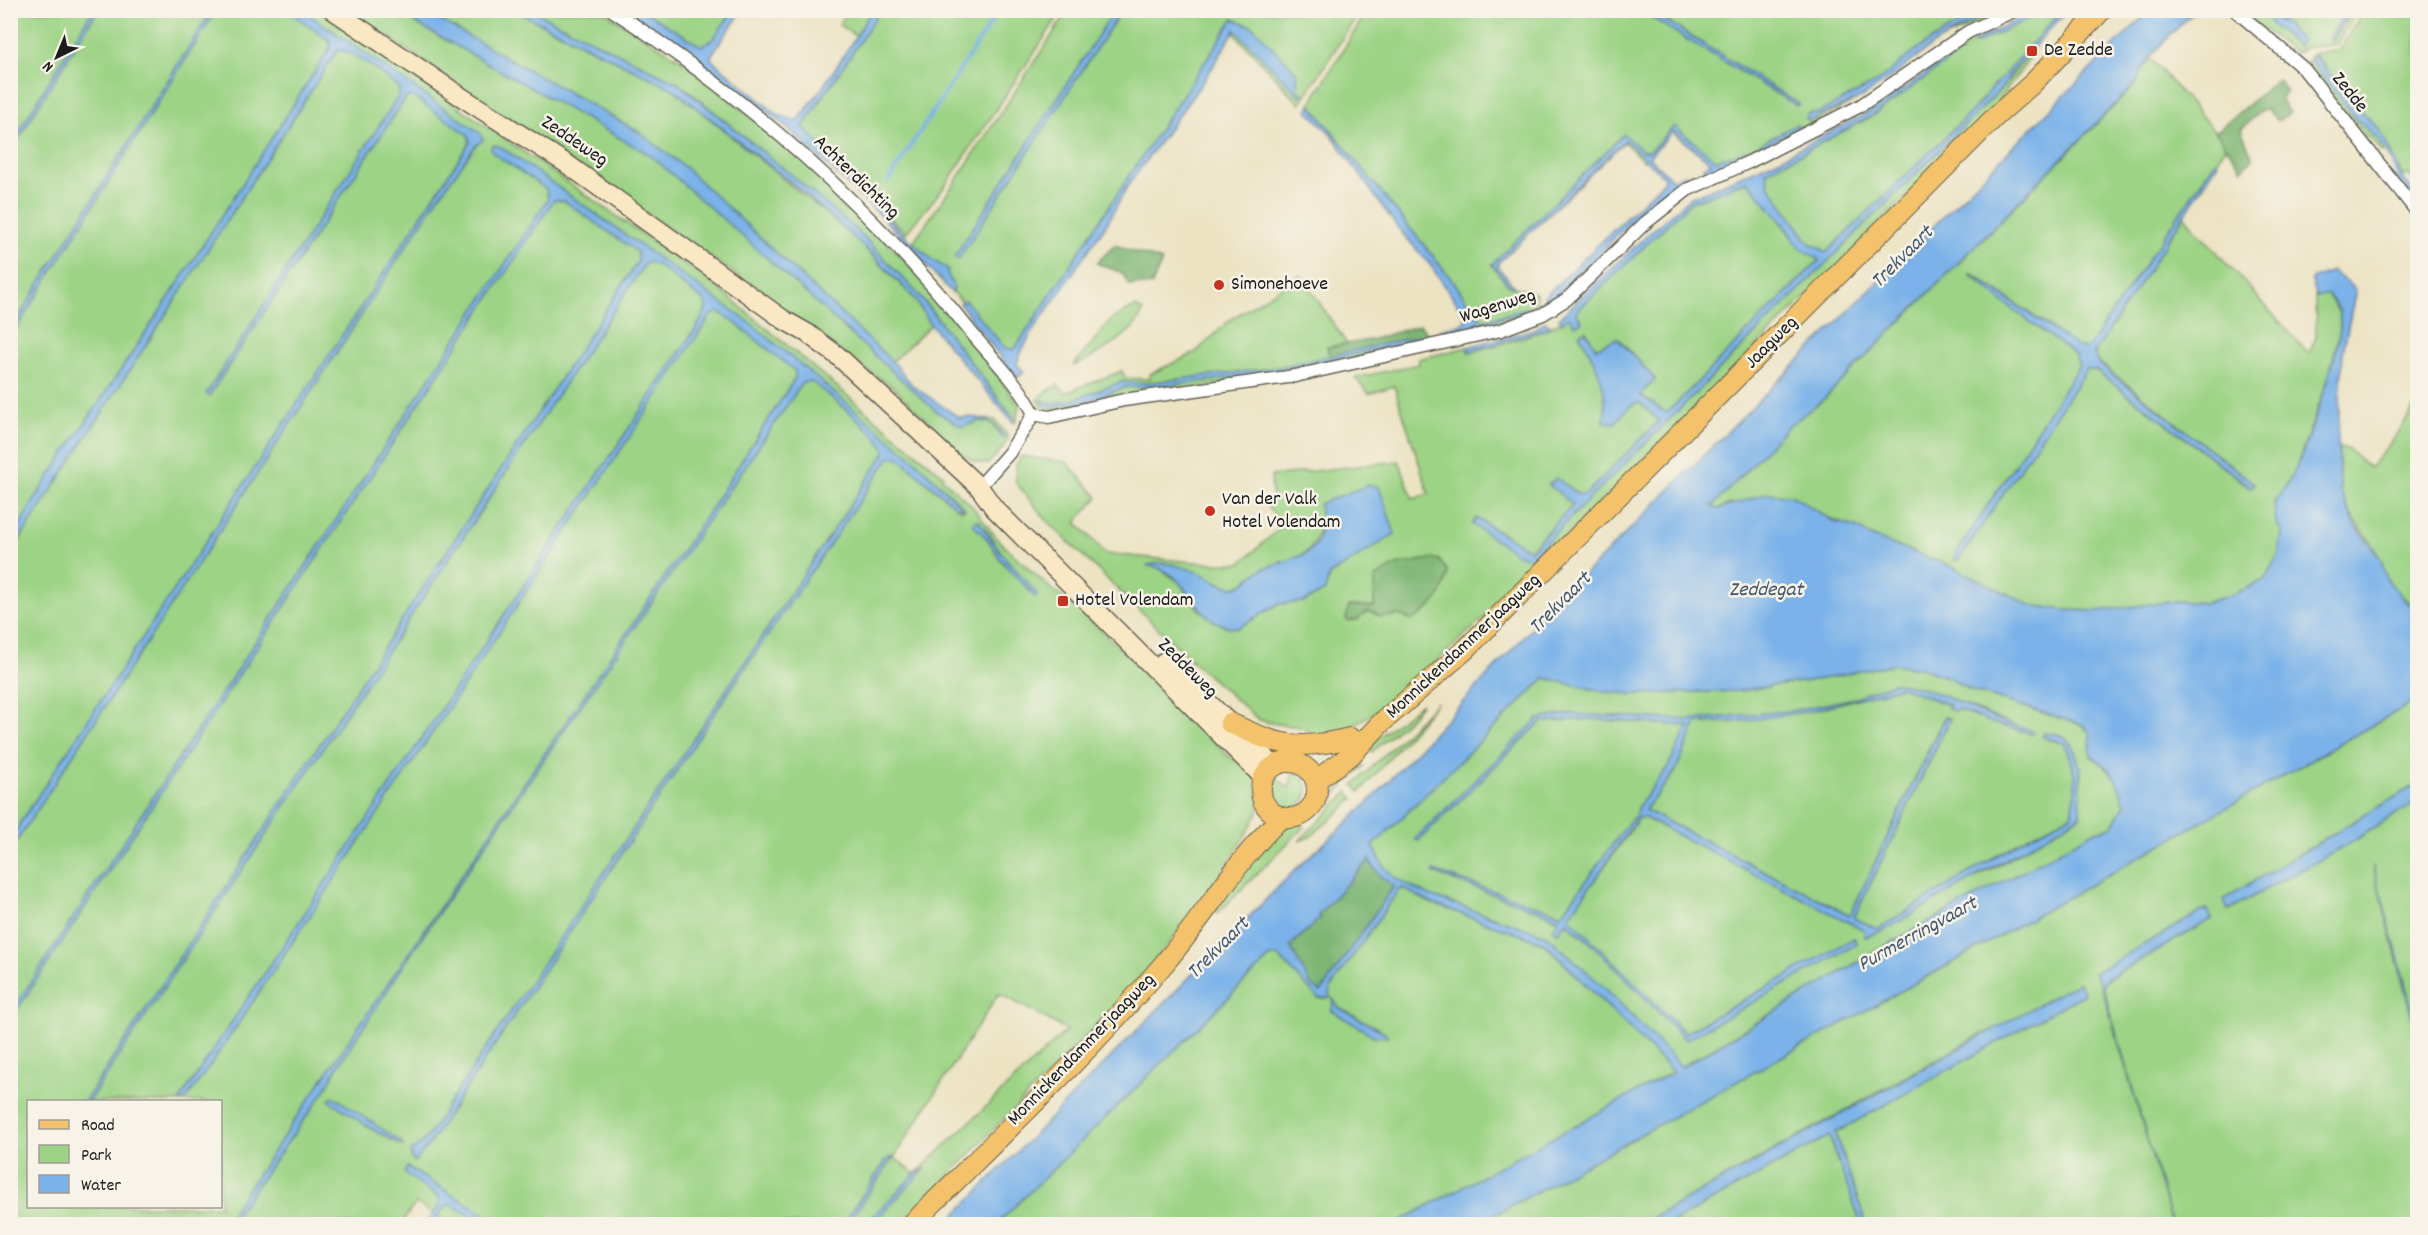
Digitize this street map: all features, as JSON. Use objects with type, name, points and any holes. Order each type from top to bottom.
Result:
[{"type":"main road","name":"Zeddeweg","points":[[333,10],[595,183],[784,320],[822,356],[867,386],[979,487],[1001,500],[1230,723],[1269,772]]},
{"type":"main road","name":"Jaagweg","points":[[1546,570],[1997,116],[2051,51],[2081,32],[2102,10]]},
{"type":"main road","name":"Zeddeweg","points":[[979,487],[994,508],[1269,772]]},
{"type":"main road","name":"Monnickendammerjaagweg","points":[[1311,774],[1351,755],[1381,723],[1466,649],[1546,570]]},
{"type":"main road","points":[[1230,723],[1257,736],[1286,745],[1316,746],[1350,738]]},
{"type":"main road","name":"Monnickendammerjaagweg","points":[[1311,774],[1350,738],[1381,723]]},
{"type":"main road","points":[[1295,762],[1311,774],[1317,796],[1311,808],[1300,816],[1275,812],[1261,789],[1269,772],[1295,762]]},
{"type":"main road","name":"Monnickendammerjaagweg","points":[[912,1224],[1134,998],[1194,928],[1275,812]]},
{"type":"street","name":"Achterdichting","points":[[612,10],[704,72],[795,147],[852,199],[908,256],[944,298],[1024,395],[1034,414]]},
{"type":"street","name":"Wagenweg","points":[[1034,414],[1049,417],[1124,400],[1295,376],[1501,330],[1530,320],[1552,310],[1568,299],[1644,224],[1687,190],[1758,158],[1860,106],[1968,32],[2015,10]]},
{"type":"street","name":"Zedde","points":[[2235,10],[2304,69],[2418,213]]},
{"type":"street","points":[[979,487],[1009,453],[1034,414]]},
{"type":"green space","points":[[1963,10],[1978,19],[1992,11],[2006,11],[1937,42],[1848,105],[1719,169],[1672,132],[1644,162],[1624,142],[1498,263],[1492,265],[1508,285],[1536,293],[1535,312],[1529,317],[1446,339],[1440,334],[1533,310],[1531,307],[1485,320],[1477,316],[1456,285],[1310,104],[1367,11]]},
{"type":"green space","points":[[10,11],[320,11],[706,278],[943,475],[942,478],[973,507],[999,541],[1050,588],[1076,607],[1150,676],[1226,754],[1252,770],[1258,780],[1257,791],[1260,804],[1258,813],[1234,854],[1178,932],[1082,1040],[943,1182],[898,1224],[872,1224],[923,1170],[915,1174],[865,1224],[848,1224],[893,1158],[887,1160],[843,1224],[454,1224],[447,1220],[445,1223],[437,1217],[450,1198],[415,1177],[441,1200],[434,1215],[416,1203],[401,1224],[11,1224]],"holes":[[[896,444],[965,508],[961,510],[955,506],[898,457]],[[973,523],[984,527],[1003,555],[1000,559],[989,541]],[[999,993],[1067,1030],[915,1174],[894,1157]]]},
{"type":"green space","points":[[350,11],[516,11],[601,54],[529,11],[603,11],[686,63],[796,154],[855,209],[937,294],[1019,405],[1016,422],[927,305],[861,234],[688,90],[678,83],[673,89],[852,235],[915,299],[931,325],[889,364],[926,398],[957,417],[995,420],[1009,437],[1002,449],[988,464],[975,462],[961,454],[893,387],[859,365],[739,277]]},
{"type":"green space","points":[[636,11],[742,11],[712,54]]},
{"type":"green space","points":[[847,11],[1062,11],[945,186],[906,233],[821,153],[803,127],[859,38],[839,25]]},
{"type":"green space","points":[[1068,11],[1360,11],[1300,104],[1231,30],[1010,362],[913,242]]},
{"type":"green space","points":[[2045,11],[2055,11],[2056,17],[1971,112],[1827,252],[1809,243],[1769,185],[1766,172],[1872,116],[1962,51],[1960,48],[1973,42],[1976,44]]},
{"type":"green space","points":[[2270,11],[2346,11],[2330,38],[2334,40],[2351,11],[2357,11],[2337,44],[2303,48],[2295,53],[2253,21],[2264,12],[2271,24],[2298,46],[2301,41],[2282,21],[2273,18]]},
{"type":"green space","points":[[2363,11],[2417,11],[2417,184],[2409,175],[2402,176],[2388,149],[2332,78],[2323,63],[2310,60],[2355,118],[2378,139],[2386,151],[2382,152],[2370,137],[2366,137],[2306,66],[2311,54],[2340,49]]},
{"type":"green space","points":[[2028,55],[2030,58],[1989,114],[1486,617],[1386,704],[1342,730],[1318,739],[1305,729],[1258,719],[1194,663],[1048,522],[1016,483],[1016,465],[1021,456],[1066,462],[1098,497],[1076,522],[1106,554],[1224,563],[1241,563],[1283,525],[1266,505],[1272,499],[1271,476],[1399,461],[1413,499],[1429,494],[1394,386],[1369,394],[1355,378],[1419,364],[1418,359],[1468,347],[1469,352],[1508,342],[1546,329],[1569,317],[1581,321],[1575,312],[1677,213],[1691,202],[1747,181],[1781,221],[1798,246],[1819,260],[1667,413],[1640,395],[1655,379],[1618,338],[1596,348],[1586,331],[1580,333],[1600,373],[1607,406],[1615,423],[1630,406],[1639,402],[1660,421],[1586,494],[1581,495],[1556,479],[1549,484],[1573,505],[1529,550],[1476,518],[1530,558],[2002,88]],"holes":[[[1321,520],[1358,556],[1329,575],[1324,591],[1304,602],[1278,604],[1249,622],[1200,611],[1179,582],[1157,567],[1184,568],[1226,586],[1236,587],[1255,573],[1306,552],[1317,535]],[[1375,578],[1399,615],[1391,617],[1349,606],[1374,607]]]},
{"type":"green space","points":[[2150,58],[2227,145],[2088,348],[2078,347],[1972,273],[1971,275],[2075,355],[2079,366],[1954,557],[1955,560],[2087,369],[2095,370],[2250,487],[2254,484],[2095,359],[2096,349],[2184,216],[2309,354],[2316,337],[2315,295],[2317,297],[2327,294],[2340,314],[2340,331],[2327,383],[2294,473],[2274,503],[2276,523],[2282,533],[2279,554],[2264,580],[2234,594],[2206,603],[2176,601],[2098,611],[2063,610],[2030,605],[1948,565],[1915,555],[1820,514],[1730,504],[1719,509],[1712,507],[1787,427],[1823,400],[2138,82],[2138,74]]},
{"type":"green space","points":[[2278,79],[2287,92],[2280,99],[2289,113],[2278,121],[2266,109],[2262,110],[2241,129],[2253,159],[2242,169],[2216,132]]},
{"type":"green space","points":[[1115,245],[1162,261],[1152,285],[1129,285],[1122,273],[1096,263]]},
{"type":"green space","points":[[1301,275],[1347,344],[1327,347],[1330,357],[1274,368],[1145,383],[1121,382],[1070,401],[1042,403],[1053,408],[1126,387],[1153,387],[1265,374],[1426,339],[1424,335],[1427,333],[1432,340],[1335,364],[1054,413],[1044,410],[1038,401],[1040,396],[1058,385],[1065,393],[1122,371],[1125,378],[1150,379],[1150,374],[1195,353],[1231,319]]},
{"type":"green space","points":[[1135,307],[1143,311],[1132,328],[1103,351],[1073,366],[1112,319]]},
{"type":"green space","points":[[1420,325],[1427,333],[1424,335],[1330,357],[1327,347],[1370,340]]},
{"type":"green space","points":[[2417,403],[2418,572],[2415,573],[2417,610],[2394,589],[2387,579],[2375,547],[2348,511],[2340,491],[2338,447],[2347,449],[2370,468],[2398,433]]},
{"type":"green space","points":[[1438,559],[1448,571],[1440,595],[1431,607],[1418,617],[1411,620],[1399,615],[1381,617],[1368,611],[1357,620],[1348,621],[1346,619],[1349,606],[1374,607],[1375,578],[1396,565]]},
{"type":"green space","points":[[1893,664],[1921,668],[1950,678],[1970,690],[2082,725],[2090,733],[2091,756],[2113,776],[2125,804],[2112,827],[2096,832],[1887,945],[1681,1067],[1606,990],[1546,935],[1430,896],[1398,880],[1385,868],[1373,846],[1545,678],[1605,692],[1634,694],[1738,691],[1821,679]],"holes":[[[1893,683],[1908,685],[1943,696],[2032,734],[1996,724],[1957,709],[1955,711],[1949,709],[1951,706],[1901,687],[1811,711],[1705,723],[1697,721],[1675,772],[1645,810],[1850,915],[1944,717],[1950,719],[1854,918],[1878,929],[2024,839],[2073,814],[2075,778],[2069,753],[2065,743],[2046,739],[2067,741],[2081,768],[2080,816],[1997,866],[1865,937],[1865,930],[1645,818],[1637,818],[1568,917],[1685,1033],[1854,938],[1857,943],[1686,1040],[1592,944],[1565,922],[1558,932],[1559,920],[1543,912],[1433,873],[1562,914],[1637,815],[1637,808],[1668,768],[1689,726],[1589,719],[1541,722],[1418,841],[1416,839],[1538,719],[1569,714],[1689,720],[1790,711],[1851,699]]]},
{"type":"green space","points":[[2417,700],[2417,784],[2224,899],[2229,910],[2349,844],[2417,801],[2417,1224],[1866,1224],[1835,1133],[2084,994],[1980,1035],[1642,1224],[1478,1224],[1943,968]],"holes":[[[2206,909],[2212,919],[2105,981],[2103,987],[2128,1073],[2101,984],[2095,973]]]},
{"type":"green space","points":[[1437,702],[1360,792],[1354,785]]},
{"type":"green space","points":[[1422,703],[1411,717],[1372,752],[1367,746]]},
{"type":"green space","points":[[1362,764],[1364,766],[1349,781],[1340,771]]},
{"type":"green space","points":[[1293,772],[1304,780],[1307,792],[1303,802],[1291,809],[1276,802],[1273,788],[1277,778],[1289,788]]},
{"type":"green space","points":[[1332,775],[1344,786],[1324,806],[1320,804],[1324,786]]},
{"type":"green space","points":[[1348,792],[1354,799],[1310,837],[1299,841]]},
{"type":"green space","points":[[1300,823],[1304,827],[1217,914],[1215,911],[1246,865],[1286,824]]},
{"type":"green space","points":[[1369,860],[1381,877],[1394,886],[1321,992],[1311,986],[1290,946],[1320,918],[1318,915]]},
{"type":"green space","points":[[1402,888],[1433,904],[1544,943],[1673,1072],[1395,1224],[997,1224],[1269,958],[1278,956],[1318,998],[1331,997],[1329,993],[1331,987]],"holes":[[[1339,1008],[1386,1033],[1332,1011]]]},
{"type":"green space","points":[[1830,1135],[1861,1224],[1670,1224]]},
{"type":"water","points":[[212,10],[216,11],[11,337],[11,329]]},
{"type":"water","points":[[2034,10],[2045,11],[1976,44],[1973,42]]},
{"type":"water","points":[[92,11],[97,11],[11,151],[11,144]]},
{"type":"water","points":[[288,11],[304,11],[480,133],[483,140],[475,146],[436,201],[11,850],[11,840],[20,823],[470,142],[468,135],[418,100],[410,96],[405,99],[209,396],[206,394],[399,95],[399,88],[368,64],[350,53],[337,51],[11,553],[11,540],[41,489],[170,296],[330,48],[330,41]]},
{"type":"water","points":[[394,11],[424,11],[639,132],[686,168],[896,365],[913,386],[960,418],[980,418],[990,423],[980,421],[962,427],[937,412],[650,155]]},
{"type":"water","points":[[516,11],[533,11],[678,83],[794,177],[861,234],[919,295],[1014,419],[1013,423],[931,325],[915,299],[872,254],[804,193],[673,89]]},
{"type":"water","points":[[625,11],[644,11],[701,46],[712,40],[733,11],[742,11],[712,54],[711,59],[778,115],[798,121],[836,67],[871,11],[880,11],[803,127],[864,188],[875,191],[884,211],[910,240],[948,269],[947,273],[954,288],[952,293],[884,219],[785,126],[696,59]]},
{"type":"water","points":[[1114,11],[1121,11],[958,260],[954,257]]},
{"type":"water","points":[[1640,11],[1651,11],[1799,104],[1797,106]]},
{"type":"water","points":[[1963,11],[1992,11],[1937,42],[1861,98],[1808,121],[1806,118],[1808,113],[1818,113],[1877,82],[1917,49],[1966,19],[1967,14]]},
{"type":"water","points":[[2055,11],[2060,11],[2063,15],[2012,72],[2002,88],[1530,558],[1517,554],[1472,524],[1476,518],[1530,550],[1573,505],[1549,485],[1556,478],[1580,495],[1586,494],[1659,421],[1639,402],[1630,406],[1615,423],[1604,422],[1605,398],[1600,376],[1579,334],[1586,331],[1596,348],[1617,338],[1655,379],[1640,395],[1667,413],[1819,260],[1798,246],[1781,221],[1747,181],[1691,202],[1576,312],[1582,322],[1575,325],[1569,317],[1562,323],[1559,318],[1645,237],[1690,198],[1775,161],[1874,109],[1960,48],[1962,51],[1872,116],[1766,172],[1769,185],[1809,243],[1827,252],[1971,112],[2056,17]]},
{"type":"water","points":[[2149,11],[2195,11],[2153,54],[2140,73],[2138,81],[1823,400],[1787,427],[1712,507],[1719,509],[1767,493],[1793,496],[1835,522],[1856,527],[1870,536],[1948,565],[2030,605],[2063,610],[2098,611],[2176,601],[2206,603],[2234,594],[2264,580],[2279,554],[2282,533],[2276,523],[2274,503],[2292,476],[2308,440],[2332,367],[2340,326],[2340,313],[2336,305],[2327,294],[2317,297],[2311,279],[2332,271],[2356,289],[2343,352],[2338,433],[2340,491],[2355,524],[2380,557],[2387,579],[2405,601],[2417,610],[2417,700],[1943,968],[1478,1224],[1395,1224],[1673,1072],[1544,943],[1433,904],[1402,888],[1331,987],[1330,998],[1318,998],[1278,956],[1269,958],[997,1224],[946,1224],[1295,870],[1367,804],[1552,607]],"holes":[[[1893,664],[1921,668],[1950,678],[1970,690],[2083,725],[2090,733],[2091,756],[2113,776],[2125,804],[2112,827],[2096,831],[1887,945],[1682,1067],[1606,989],[1546,935],[1430,896],[1398,880],[1385,868],[1373,846],[1545,678],[1605,692],[1634,694],[1738,691],[1821,679]],[[1369,860],[1381,877],[1394,886],[1321,992],[1311,985],[1290,946],[1320,918],[1318,915]]]},
{"type":"water","points":[[2264,11],[2270,11],[2273,18],[2284,23],[2301,41],[2298,46],[2271,24]]},
{"type":"water","points":[[2346,11],[2351,11],[2331,41],[2330,38]]},
{"type":"water","points":[[1233,19],[1252,26],[1297,73],[1297,89],[1303,94],[1300,96],[1235,30],[1207,76],[1127,187],[1108,222],[1032,332],[1018,360],[1017,364],[1024,372],[1019,377],[1012,372],[960,304],[965,300],[1004,347],[1014,350]]},
{"type":"water","points":[[2315,55],[2343,91],[2381,132],[2403,178],[2417,196],[2417,203],[2399,181],[2389,156],[2378,139],[2355,118],[2310,60]]},
{"type":"water","points":[[1310,104],[1456,285],[1477,316],[1485,320],[1531,307],[1533,310],[1440,334],[1440,329],[1463,324],[1466,317],[1431,266],[1397,227],[1331,134],[1307,110]]},
{"type":"water","points":[[1797,124],[1799,128],[1758,150],[1705,170],[1703,167],[1711,163],[1673,131],[1649,157],[1672,179],[1695,173],[1678,182],[1649,204],[1546,303],[1544,297],[1663,182],[1664,177],[1625,140],[1498,263],[1498,267],[1515,288],[1508,285],[1492,264],[1624,134],[1643,151],[1650,151],[1674,126],[1716,160],[1751,149]]},
{"type":"water","points":[[493,145],[501,147],[752,324],[915,460],[965,510],[955,506],[898,457],[889,458],[733,686],[429,1144],[415,1162],[412,1160],[410,1151],[416,1148],[431,1131],[885,453],[883,446],[854,416],[812,382],[803,382],[423,936],[338,1066],[324,1092],[229,1224],[224,1224],[704,519],[795,378],[795,371],[730,319],[719,312],[711,315],[216,1057],[186,1100],[180,1100],[698,325],[706,309],[705,302],[657,265],[648,262],[644,265],[90,1100],[86,1100],[638,261],[637,252],[564,201],[554,200],[11,1019],[11,1012],[548,199],[546,189],[493,153],[491,149]]},
{"type":"water","points":[[2216,160],[2218,163],[2094,354],[2099,364],[2255,484],[2251,487],[2095,370],[2087,369],[1959,560],[1955,560],[1954,557],[2079,366],[2075,355],[1999,299],[1970,273],[2078,347],[2088,348]]},
{"type":"water","points":[[1545,322],[1551,327],[1468,352],[1468,347],[1534,329]]},
{"type":"water","points":[[1424,335],[1426,339],[1265,374],[1153,387],[1126,387],[1085,402],[1047,407],[1041,400],[1050,403],[1070,401],[1121,382],[1145,383],[1275,368]]},
{"type":"water","points":[[993,425],[1000,431],[1005,437],[1002,438]]},
{"type":"water","points":[[1368,485],[1379,487],[1395,534],[1329,575],[1325,591],[1304,602],[1278,604],[1238,628],[1222,625],[1210,618],[1173,576],[1162,569],[1147,566],[1171,564],[1197,572],[1225,586],[1238,586],[1261,570],[1307,552],[1314,546],[1319,536],[1321,523],[1319,504]]},
{"type":"water","points":[[978,520],[1003,555],[1038,595],[1035,597],[1000,559],[989,541],[972,523]]},
{"type":"water","points":[[1893,683],[1932,691],[2003,722],[2033,731],[2032,734],[1996,724],[1957,709],[1955,711],[1948,709],[1950,705],[1901,687],[1811,711],[1737,722],[1697,722],[1675,772],[1645,810],[1850,915],[1945,717],[1950,719],[1854,918],[1878,929],[2024,839],[2072,815],[2075,796],[2069,753],[2065,744],[2042,736],[2044,733],[2062,736],[2075,751],[2080,773],[2080,816],[1885,930],[1865,937],[1864,930],[1645,818],[1637,818],[1569,917],[1685,1033],[1854,938],[1857,944],[1686,1040],[1592,944],[1566,922],[1558,932],[1553,930],[1559,919],[1433,873],[1434,871],[1562,914],[1636,815],[1637,808],[1667,768],[1689,726],[1589,719],[1541,722],[1418,841],[1415,839],[1538,719],[1569,714],[1689,720],[1790,711],[1851,699]]},
{"type":"water","points":[[2417,784],[2417,801],[2349,844],[2228,910],[2224,899]]},
{"type":"water","points":[[2373,866],[2417,1026],[2417,1036],[2411,1014]]},
{"type":"water","points":[[2206,909],[2212,919],[2105,980],[2103,987],[2172,1224],[2101,984],[2094,973]]},
{"type":"water","points":[[2079,982],[2084,994],[1835,1133],[1866,1224],[1861,1224],[1829,1136],[1670,1224],[1642,1224]]},
{"type":"water","points":[[1333,999],[1339,1008],[1386,1033],[1387,1037],[1374,1036],[1332,1011]]},
{"type":"water","points":[[333,1096],[401,1142],[403,1146],[372,1129],[329,1100]]},
{"type":"water","points":[[893,1157],[848,1224],[843,1224],[887,1159]]},
{"type":"water","points":[[407,1167],[494,1220],[494,1224],[487,1224],[451,1205],[446,1206],[432,1224],[427,1224],[439,1205],[440,1198],[404,1173]]},
{"type":"water","points":[[926,1168],[872,1224],[865,1224],[915,1174]]},
{"type":"waterway","points":[[888,181],[999,10]]},
{"type":"place","name":"De Zedde","points":[[2032,51]]},
{"type":"place","name":"Simonehoeve","points":[[1219,285]]},
{"type":"place","name":"Van der Valk Hotel Volendam","points":[[1210,511]]},
{"type":"place","name":"Hotel Volendam","points":[[1063,601]]},
{"type":"water label","name":"Trekvaart","points":[[1903,258]]},
{"type":"water label","name":"Zeddegat","points":[[1766,591]]},
{"type":"water label","name":"Trekvaart","points":[[1561,604]]},
{"type":"water label","name":"Purmerringvaart","points":[[1918,935]]},
{"type":"water label","name":"Trekvaart","points":[[1219,949]]}]
